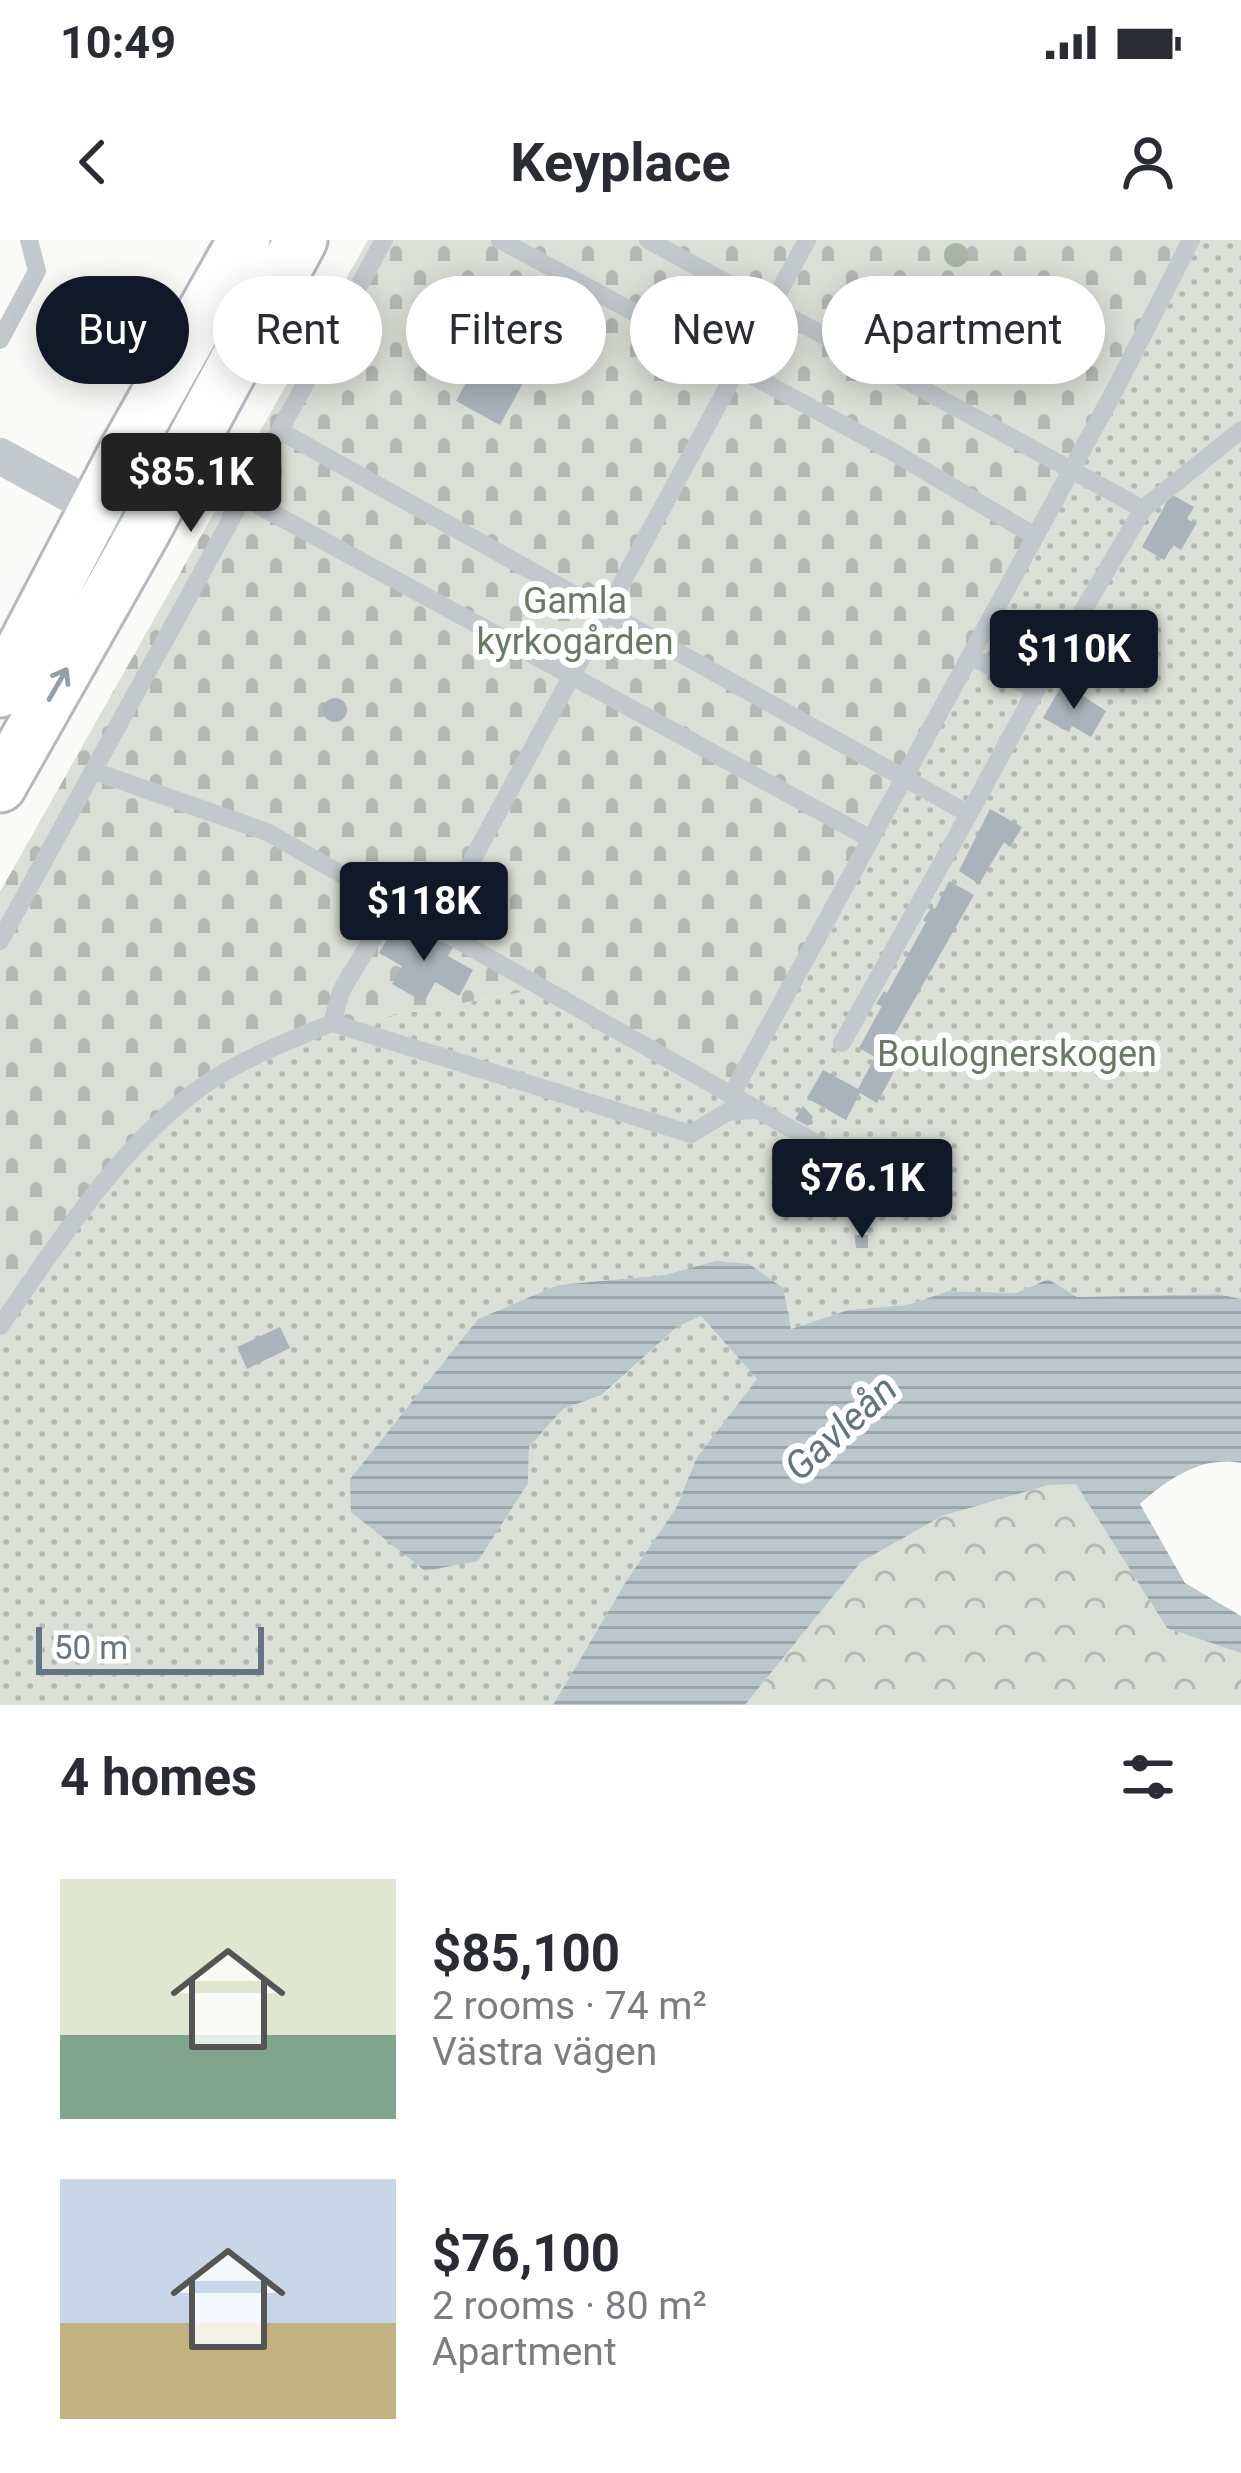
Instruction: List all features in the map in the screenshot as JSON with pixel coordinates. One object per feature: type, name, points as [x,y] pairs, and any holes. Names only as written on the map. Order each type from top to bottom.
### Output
[{"type":"main road","points":[[0,691],[244,240]]},
{"type":"main road","points":[[0,786],[301,240]]},
{"type":"street","points":[[0,456],[142,535]]},
{"type":"lane","points":[[0,340],[37,271],[29,240]]},
{"type":"lane","points":[[0,941],[384,240]]},
{"type":"lane","points":[[500,240],[630,311]]},
{"type":"lane","points":[[648,240],[714,276]]},
{"type":"lane","points":[[787,276],[807,240]]},
{"type":"lane","points":[[731,1096],[1191,240]]},
{"type":"lane","points":[[798,322],[1143,509]]},
{"type":"lane","points":[[436,927],[729,384]]},
{"type":"lane","points":[[765,384],[888,449],[1035,536]]},
{"type":"lane","points":[[842,1043],[1036,690],[1143,509],[1241,430]]},
{"type":"lane","points":[[280,431],[969,814]]},
{"type":"lane","points":[[245,498],[871,839]]},
{"type":"lane","points":[[970,656],[1036,690]]},
{"type":"lane","points":[[93,771],[267,832],[824,1148],[867,1154]]},
{"type":"lane","points":[[332,1023],[341,991],[393,904]]},
{"type":"lane","points":[[0,1326],[109,1173],[200,1088],[280,1044],[332,1023],[691,1134],[727,1112],[754,1110]]},
{"type":"green space","name":"Gamla kyrkogården","points":[[368,240],[1191,240],[731,1096],[529,991],[317,1029],[204,1092],[109,1173],[32,1282],[0,1343],[0,892],[287,384],[382,384],[382,276],[348,276]]},
{"type":"green space","name":"Boulognerskogen","points":[[1191,240],[1241,240],[1241,1299],[1217,1294],[1077,1297],[1047,1279],[1016,1293],[949,1291],[907,1305],[848,1310],[791,1329],[716,1261],[664,1275],[558,1285],[478,1319],[350,1479],[528,1483],[529,1447],[563,1409],[603,1395],[677,1327],[701,1316],[757,1379],[697,1457],[676,1508],[553,1705],[0,1705],[0,1343],[31,1282],[109,1173],[204,1092],[317,1029],[529,991],[732,1095]]},
{"type":"green space","points":[[1076,1483],[1167,1627],[1241,1653],[1241,1705],[745,1705],[861,1562],[942,1516],[1049,1485]]},
{"type":"water","name":"Gavleån","points":[[716,1261],[749,1264],[783,1288],[791,1329],[848,1310],[907,1305],[949,1291],[1016,1293],[1048,1279],[1077,1297],[1218,1294],[1241,1299],[1241,1463],[1213,1463],[1186,1471],[1140,1504],[1185,1583],[1241,1616],[1241,1653],[1167,1628],[1076,1484],[1049,1485],[942,1516],[861,1562],[745,1705],[553,1705],[676,1508],[697,1457],[757,1379],[701,1316],[677,1327],[602,1395],[563,1409],[529,1447],[528,1483],[478,1561],[425,1571],[351,1512],[350,1479],[478,1319],[558,1285],[664,1275]]},
{"type":"building","points":[[465,384],[522,384],[500,425],[456,401]]},
{"type":"building","points":[[1171,494],[1194,507],[1187,519],[1196,524],[1181,550],[1173,545],[1164,560],[1142,547]]},
{"type":"building","points":[[1063,683],[1106,711],[1091,737],[1043,718]]},
{"type":"building","points":[[335,698],[344,701],[344,719],[335,722],[326,719],[323,710],[326,701]]},
{"type":"building","points":[[990,809],[1022,827],[1010,847],[1004,842],[979,884],[959,871]]},
{"type":"building","points":[[949,881],[974,895],[880,1060],[896,1068],[877,1103],[860,1093],[846,1120],[807,1098],[823,1070],[858,1089],[875,1057],[859,1048],[882,1006],[876,1004],[887,993],[923,920],[935,909]]},
{"type":"building","points":[[394,927],[418,940],[423,930],[453,947],[448,956],[473,970],[459,996],[435,982],[424,1002],[392,984],[402,966],[379,953]]},
{"type":"building","points":[[803,1106],[813,1117],[808,1126],[795,1119]]},
{"type":"building","points":[[855,1235],[868,1235],[868,1248],[856,1248]]},
{"type":"building","points":[[280,1327],[290,1348],[247,1369],[237,1347]]}]
